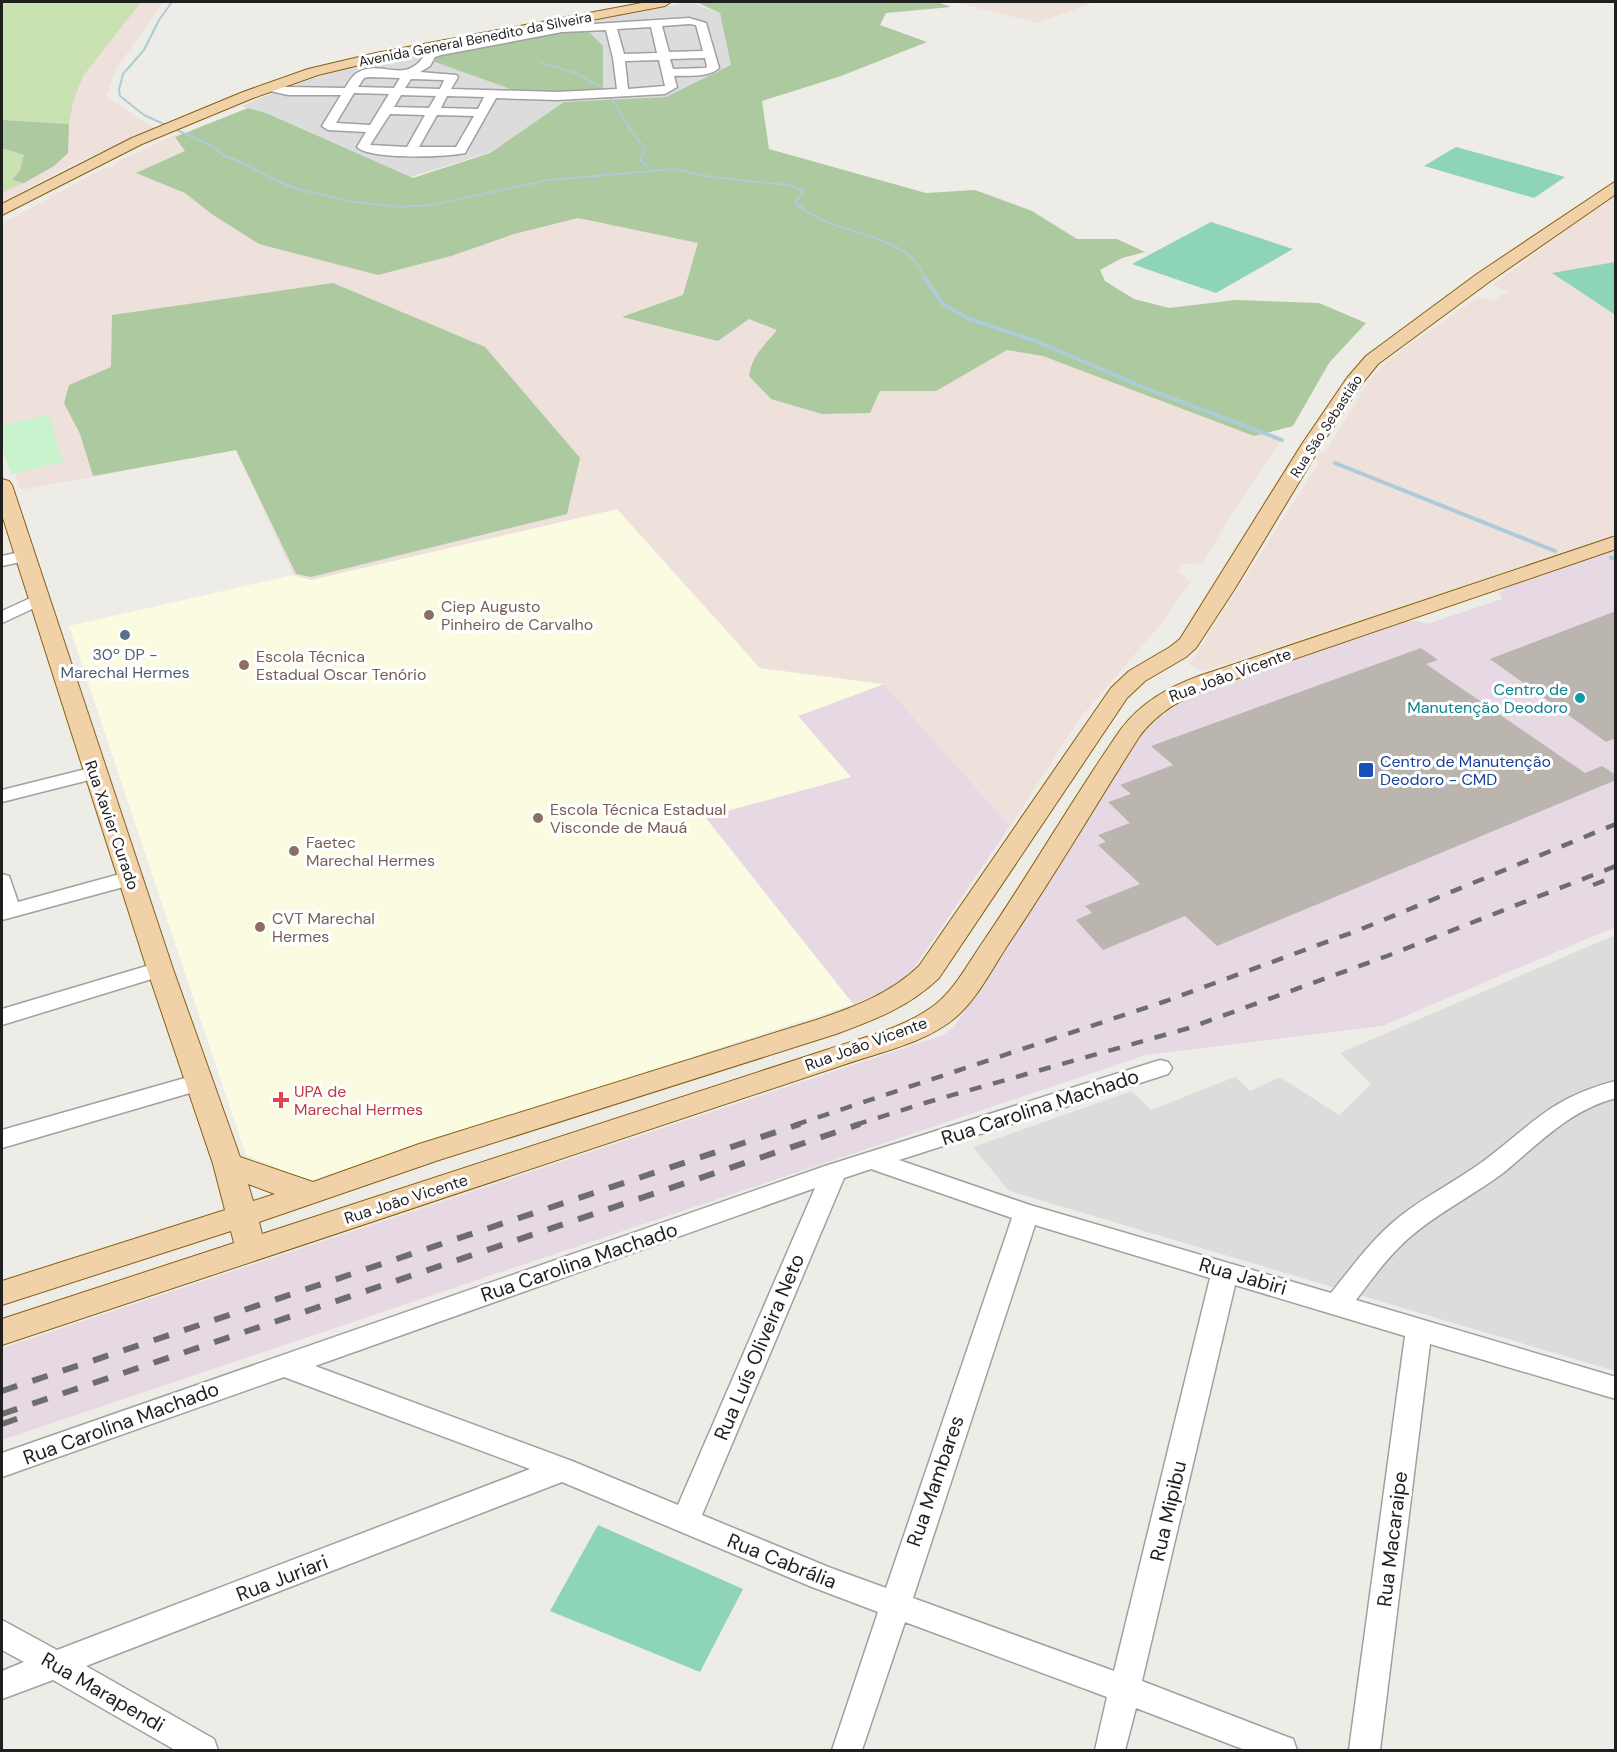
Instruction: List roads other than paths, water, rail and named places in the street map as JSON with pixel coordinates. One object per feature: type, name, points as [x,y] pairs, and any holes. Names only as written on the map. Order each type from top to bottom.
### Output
[{"type":"main road","name":"Avenida General Benedito da Silveira","points":[[2,210],[120,150],[282,84],[351,62],[665,2]]},
{"type":"main road","name":"Rua São Sebastião","points":[[1146,670],[1178,652],[1188,643],[1312,444],[1354,382],[1372,360],[1483,278],[1616,186]]},
{"type":"main road","name":"Rua Xavier Curado","points":[[2,487],[13,558],[37,600],[160,969],[228,1164],[251,1250]]},
{"type":"main road","name":"Rua João Vicente","points":[[2,1332],[833,1058],[903,1034],[927,1023],[947,1010],[963,991],[1012,919],[1129,734],[1143,715],[1160,702],[1207,681],[1616,542]]},
{"type":"main road","name":"Rua João Vicente","points":[[2,1293],[885,1006],[916,985],[974,907],[1119,693],[1146,670]]},
{"type":"main road","points":[[974,907],[1012,919]]},
{"type":"main road","points":[[826,1027],[833,1058]]},
{"type":"main road","points":[[537,1119],[553,1151]]},
{"type":"main road","points":[[228,1164],[286,1186],[310,1192]]},
{"type":"street","points":[[349,90],[285,91],[282,84],[349,90],[556,96],[668,89],[671,87],[656,23]]},
{"type":"street","points":[[492,94],[461,150],[411,151],[365,148],[363,145],[408,74],[427,63],[429,56],[438,52],[553,30],[610,25],[700,23],[712,69],[668,73]]},
{"type":"street","points":[[610,25],[619,57],[624,92]]},
{"type":"street","points":[[619,57],[709,54]]},
{"type":"street","points":[[373,129],[328,126],[360,76],[365,73],[453,77],[411,151]]},
{"type":"street","points":[[386,110],[481,113]]},
{"type":"street","points":[[2,618],[37,600]]},
{"type":"street","points":[[2,796],[94,773]]},
{"type":"street","points":[[2,881],[5,912],[131,878]]},
{"type":"street","points":[[2,1017],[160,969]]},
{"type":"street","name":"Rua Carolina Machado","points":[[2,1465],[834,1172],[1160,1068]]},
{"type":"street","points":[[2,1139],[199,1082]]},
{"type":"street","points":[[1338,1304],[1406,1226],[1495,1165],[1554,1114],[1579,1101],[1616,1089]]},
{"type":"street","name":"Rua Jabiri","points":[[871,1160],[1026,1213],[1616,1388]]},
{"type":"street","name":"Rua Luís Oliveira Neto","points":[[685,1521],[834,1172]]},
{"type":"street","name":"Rua Mambares","points":[[847,1750],[894,1603],[1026,1213]]},
{"type":"street","name":"Rua Mipibu","points":[[1110,1750],[1225,1271]]},
{"type":"street","name":"Rua Macaraipe","points":[[1365,1750],[1419,1328]]},
{"type":"street","name":"Rua Cabrália","points":[[283,1365],[562,1469],[822,1578],[1125,1689],[1282,1750]]},
{"type":"street","name":"Rua Juriari","points":[[2,1685],[562,1469]]},
{"type":"street","name":"Rua Marapendi","points":[[2,1634],[203,1750]]},
{"type":"waterway","points":[[172,2],[159,20],[144,50],[123,74],[119,90],[120,96],[144,115],[212,146],[223,155],[248,165],[270,178],[297,189],[349,201],[401,207],[431,205],[549,180],[674,169],[711,177],[788,185],[804,191],[795,202],[808,212],[823,220],[887,242],[901,250],[916,262],[926,280]]},
{"type":"waterway","points":[[542,63],[576,73],[602,88]]},
{"type":"waterway","points":[[610,97],[645,148],[640,160],[652,170]]},
{"type":"waterway","points":[[925,279],[944,305],[967,318],[1033,340],[1145,388],[1282,440]]},
{"type":"waterway","points":[[1335,463],[1555,551]]},
{"type":"waterway","points":[[1611,558],[1616,558]]},
{"type":"railway","points":[[795,1125],[1166,1001],[1359,930],[1616,824]]},
{"type":"railway","points":[[855,1125],[1189,1028],[1387,956],[1616,866]]},
{"type":"railway","points":[[1593,885],[1616,876]]},
{"type":"railway","points":[[2,1391],[800,1124]]},
{"type":"railway","points":[[2,1414],[860,1124]]},
{"type":"railway","points":[[2,1424],[22,1417]]},
{"type":"place","name":"Ciep Augusto Pinheiro de Carvalho","points":[[429,615]]},
{"type":"place","name":"30º DP - Marechal Hermes","points":[[125,635]]},
{"type":"place","name":"Escola Técnica Estadual Oscar Tenório","points":[[244,665]]},
{"type":"place","name":"Centro de Manutenção Deodoro","points":[[1580,698]]},
{"type":"place","name":"Centro de Manutenção Deodoro - CMD","points":[[1366,770]]},
{"type":"place","name":"Escola Técnica Estadual Visconde de Mauá","points":[[538,818]]},
{"type":"place","name":"Faetec Marechal Hermes","points":[[294,851]]},
{"type":"place","name":"CVT Marechal Hermes","points":[[260,927]]},
{"type":"place","name":"UPA de Marechal Hermes","points":[[281,1100]]}]
